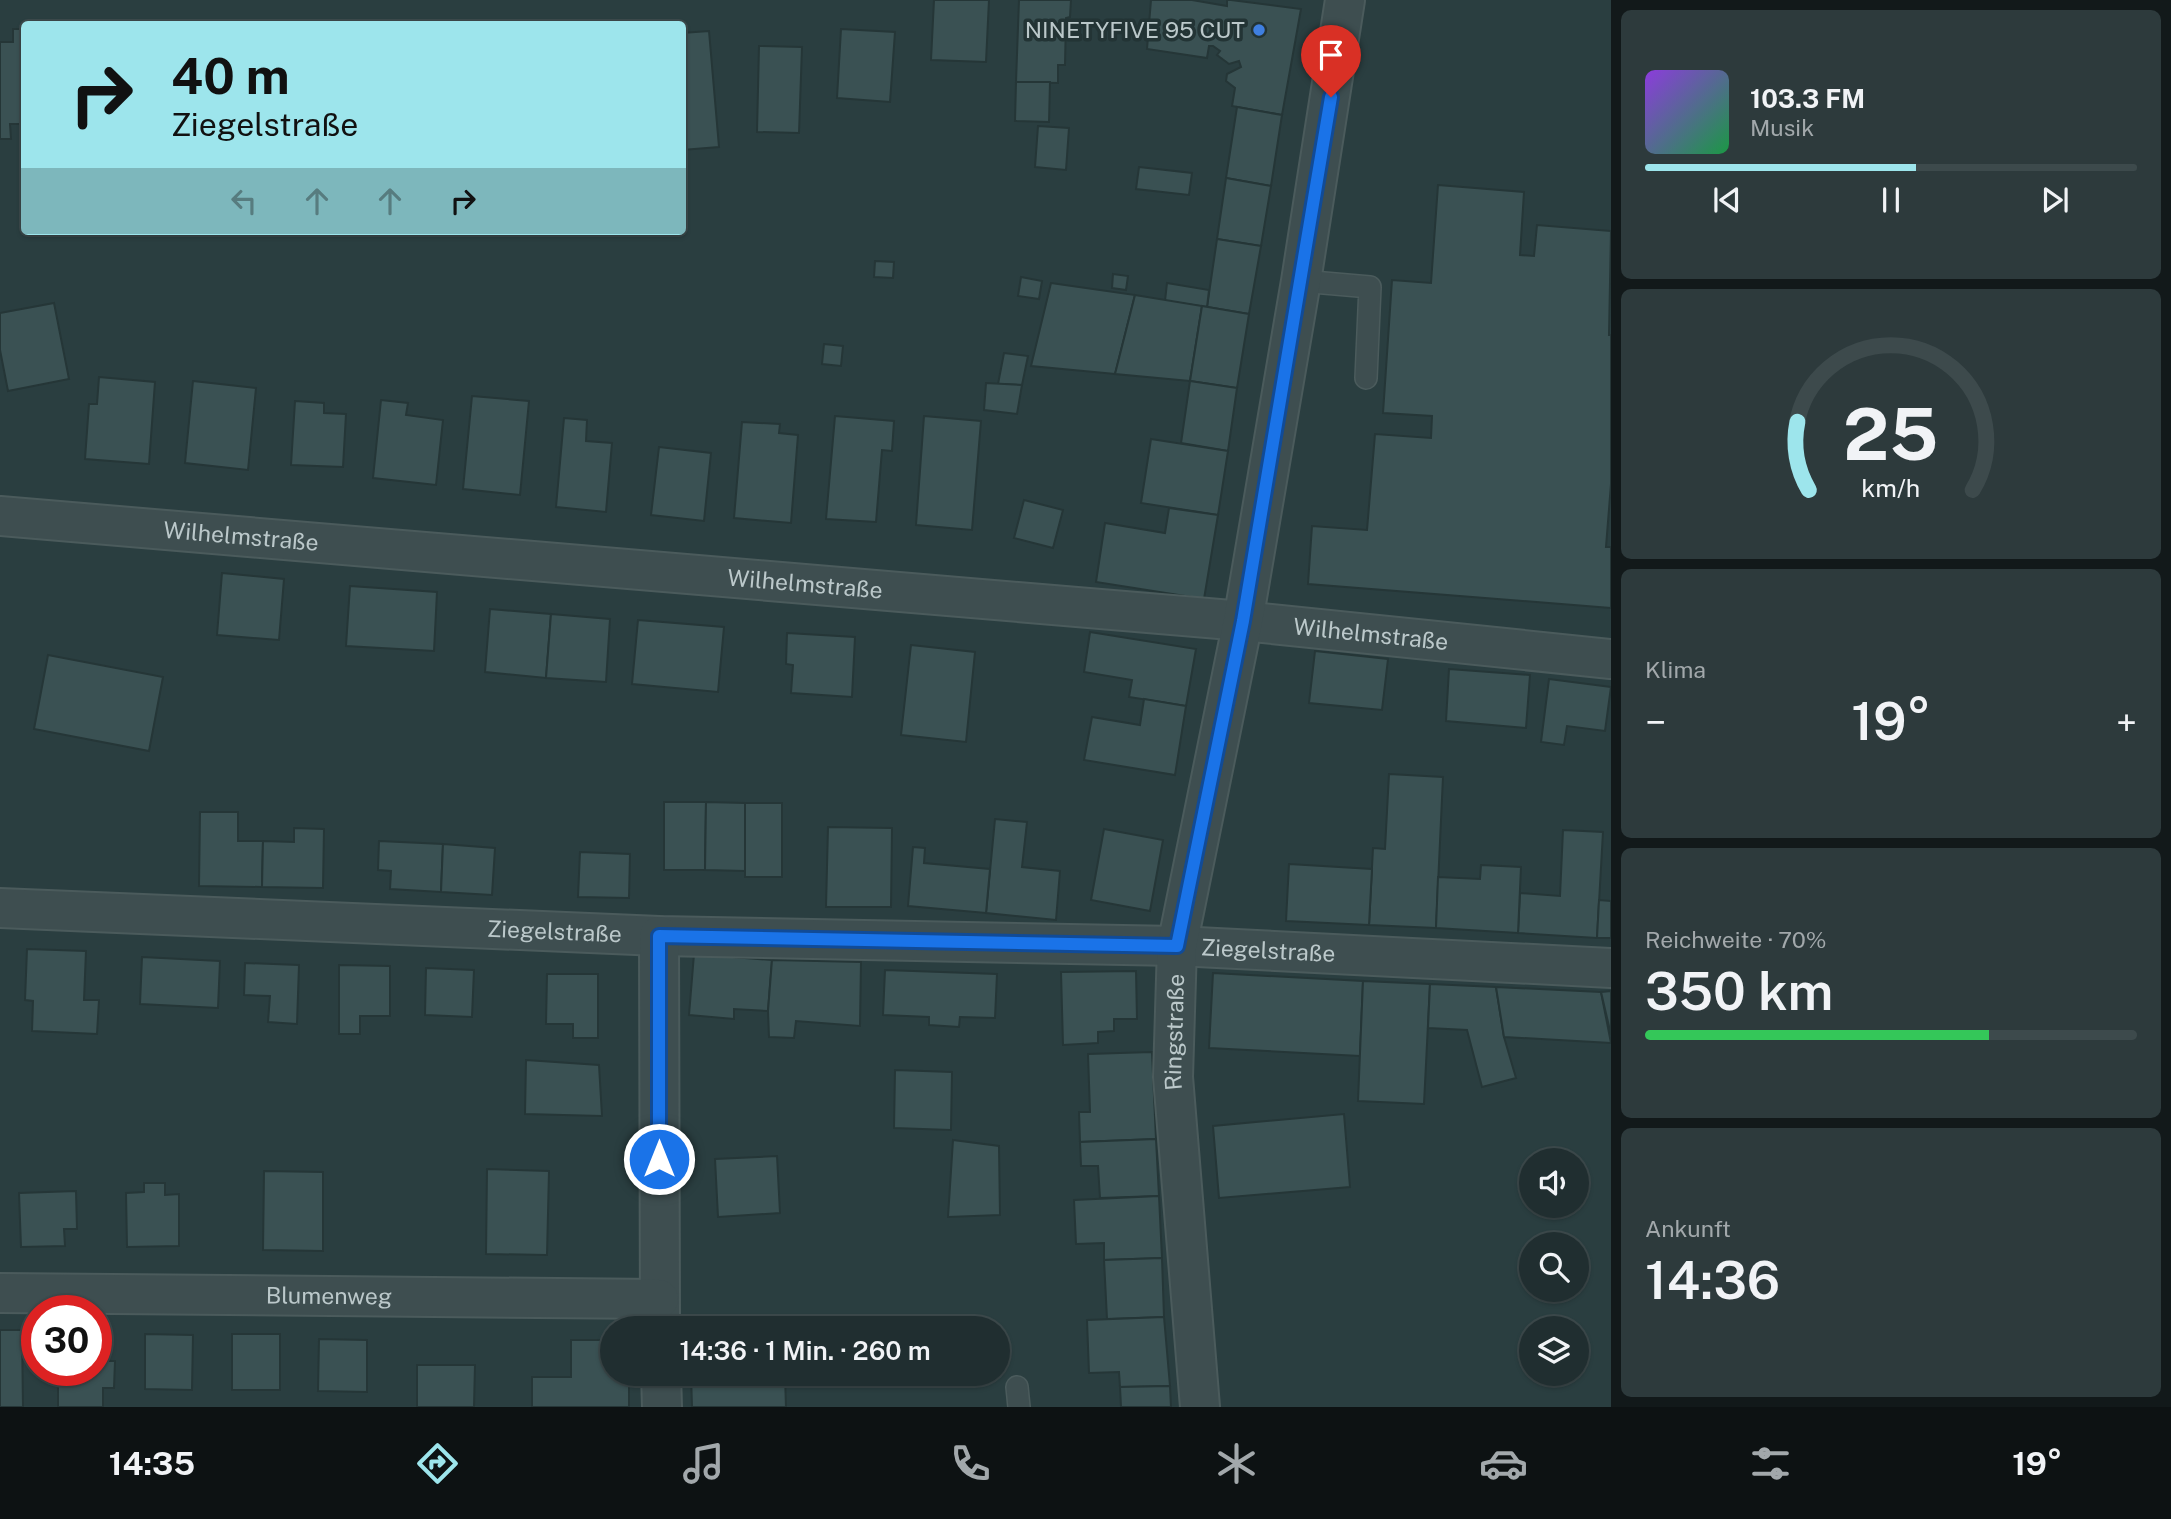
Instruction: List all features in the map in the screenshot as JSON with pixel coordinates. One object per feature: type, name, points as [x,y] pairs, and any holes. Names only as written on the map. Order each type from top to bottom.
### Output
[{"type":"street","name":"Ringstraße","points":[[1200,1407],[1173,1077],[1177,946],[1243,621],[1301,281],[1345,0]]},
{"type":"street","name":"Wilhelmstraße","points":[[0,516],[1243,621],[1611,659]]},
{"type":"street","name":"Ziegelstraße","points":[[0,908],[659,936],[1177,946],[1611,968]]},
{"type":"street","points":[[659,936],[659,1313]]},
{"type":"street","name":"Blumenweg","points":[[0,1293],[659,1313]]},
{"type":"street","points":[[661,1386],[662,1407]]},
{"type":"lane","points":[[1301,281],[1370,287],[1366,378]]},
{"type":"building","points":[[934,0],[989,0],[986,62],[931,60]]},
{"type":"building","points":[[1019,0],[1071,0],[1070,17],[1066,18],[1065,65],[1058,65],[1058,83],[1016,82]]},
{"type":"building","points":[[1151,0],[1192,0],[1227,6],[1227,0],[1231,0],[1301,9],[1282,115],[1232,106],[1235,88],[1226,81],[1227,74],[1241,67],[1239,61],[1229,64],[1217,55],[1220,51],[1213,46],[1209,46],[1207,58],[1147,49]]},
{"type":"building","points":[[13,29],[21,29],[21,124],[10,124],[11,139],[0,139],[0,42],[13,42]]},
{"type":"building","points":[[841,29],[895,32],[890,102],[837,98]]},
{"type":"building","points":[[709,31],[719,147],[686,150],[686,33]]},
{"type":"building","points":[[759,46],[802,47],[799,133],[757,132]]},
{"type":"building","points":[[1016,82],[1050,82],[1049,122],[1015,121]]},
{"type":"building","points":[[1237,107],[1282,115],[1271,186],[1226,178]]},
{"type":"building","points":[[1038,126],[1069,128],[1066,170],[1035,167]]},
{"type":"building","points":[[1139,167],[1192,173],[1189,195],[1136,189]]},
{"type":"building","points":[[1226,178],[1271,186],[1261,246],[1217,239]]},
{"type":"building","points":[[1438,185],[1524,192],[1520,255],[1534,256],[1537,225],[1611,231],[1611,484],[1606,547],[1611,547],[1611,608],[1308,584],[1312,526],[1367,530],[1375,434],[1431,438],[1432,416],[1383,413],[1392,280],[1431,283]]},
{"type":"building","points":[[1217,239],[1261,246],[1249,314],[1207,307]]},
{"type":"building","points":[[875,261],[894,262],[893,278],[874,277]]},
{"type":"building","points":[[1113,274],[1128,276],[1126,290],[1112,288]]},
{"type":"building","points":[[1021,277],[1042,281],[1039,299],[1018,296]]},
{"type":"building","points":[[1051,283],[1135,295],[1115,374],[1031,366]]},
{"type":"building","points":[[1167,283],[1209,290],[1207,307],[1165,301]]},
{"type":"building","points":[[1135,295],[1202,306],[1190,381],[1115,374]]},
{"type":"building","points":[[54,303],[69,379],[8,391],[0,350],[0,313]]},
{"type":"building","points":[[1202,306],[1249,314],[1237,388],[1190,381]]},
{"type":"building","points":[[824,344],[843,346],[841,366],[822,364]]},
{"type":"building","points":[[1004,353],[1028,356],[1022,385],[998,384]]},
{"type":"building","points":[[99,377],[155,382],[149,464],[85,459],[89,404],[97,404]]},
{"type":"building","points":[[193,381],[256,388],[248,470],[185,463]]},
{"type":"building","points":[[1190,381],[1237,388],[1228,451],[1181,443]]},
{"type":"building","points":[[986,383],[1022,385],[1017,414],[984,410]]},
{"type":"building","points":[[472,396],[529,401],[520,495],[463,489]]},
{"type":"building","points":[[381,400],[408,403],[406,415],[443,420],[436,485],[373,478]]},
{"type":"building","points":[[295,401],[324,403],[324,413],[346,414],[343,467],[291,465]]},
{"type":"building","points":[[835,416],[894,421],[892,451],[882,450],[876,522],[826,519]]},
{"type":"building","points":[[924,416],[981,421],[972,530],[916,525]]},
{"type":"building","points":[[564,418],[587,420],[586,441],[612,443],[606,512],[556,507]]},
{"type":"building","points":[[742,422],[780,424],[779,433],[798,435],[791,523],[734,518]]},
{"type":"building","points":[[1151,439],[1228,451],[1218,515],[1141,503]]},
{"type":"building","points":[[659,447],[711,453],[704,521],[651,515]]},
{"type":"building","points":[[1024,500],[1063,510],[1053,548],[1014,538]]},
{"type":"building","points":[[1169,508],[1218,515],[1204,599],[1096,582],[1105,523],[1165,533]]},
{"type":"building","points":[[222,573],[284,579],[279,640],[217,635]]},
{"type":"building","points":[[350,586],[437,592],[434,651],[346,646]]},
{"type":"building","points":[[490,609],[551,614],[546,678],[485,672]]},
{"type":"building","points":[[551,614],[610,619],[606,682],[546,678]]},
{"type":"building","points":[[638,620],[724,627],[718,692],[632,684]]},
{"type":"building","points":[[1090,632],[1196,649],[1186,706],[1129,697],[1132,680],[1084,672]]},
{"type":"building","points":[[787,633],[855,637],[852,697],[791,693],[793,665],[786,664]]},
{"type":"building","points":[[911,645],[975,652],[966,742],[901,735]]},
{"type":"building","points":[[1315,651],[1388,659],[1382,710],[1309,703]]},
{"type":"building","points":[[48,655],[163,677],[149,751],[34,729]]},
{"type":"building","points":[[1449,669],[1530,675],[1526,728],[1446,721]]},
{"type":"building","points":[[1549,679],[1611,687],[1605,731],[1567,726],[1564,745],[1541,742]]},
{"type":"building","points":[[1144,699],[1186,706],[1175,775],[1084,760],[1092,717],[1140,725]]},
{"type":"building","points":[[1389,774],[1443,777],[1436,928],[1369,925],[1373,848],[1385,849]]},
{"type":"building","points":[[664,802],[706,802],[705,870],[664,870]]},
{"type":"building","points":[[706,802],[745,803],[745,871],[705,870]]},
{"type":"building","points":[[745,803],[782,803],[782,877],[745,877]]},
{"type":"building","points":[[200,812],[238,812],[238,841],[263,841],[262,887],[199,886]]},
{"type":"building","points":[[995,819],[1027,822],[1022,867],[1060,871],[1056,920],[986,913]]},
{"type":"building","points":[[828,827],[892,828],[891,907],[826,907]]},
{"type":"building","points":[[294,828],[324,829],[323,888],[262,887],[263,841],[294,842]]},
{"type":"building","points":[[1104,829],[1163,840],[1150,911],[1091,900]]},
{"type":"building","points":[[1563,830],[1603,832],[1597,938],[1518,933],[1520,893],[1560,896]]},
{"type":"building","points":[[379,841],[443,844],[441,892],[390,889],[391,871],[378,870]]},
{"type":"building","points":[[443,844],[495,848],[492,895],[441,892]]},
{"type":"building","points":[[913,847],[925,848],[924,863],[990,869],[986,913],[908,906]]},
{"type":"building","points":[[580,852],[630,854],[629,898],[578,897]]},
{"type":"building","points":[[1289,864],[1372,869],[1369,925],[1286,921]]},
{"type":"building","points":[[1481,865],[1521,867],[1518,933],[1436,928],[1438,877],[1480,879]]},
{"type":"building","points":[[1599,900],[1611,901],[1611,938],[1597,938]]},
{"type":"building","points":[[27,949],[86,951],[84,1000],[99,1000],[97,1034],[32,1031],[33,1001],[25,1000]]},
{"type":"building","points":[[694,954],[772,960],[768,1011],[734,1009],[734,1019],[689,1015]]},
{"type":"building","points":[[142,957],[220,961],[218,1008],[140,1004]]},
{"type":"building","points":[[772,960],[861,962],[860,1026],[796,1021],[794,1038],[769,1037]]},
{"type":"building","points":[[245,963],[299,965],[297,1024],[268,1022],[270,996],[244,995]]},
{"type":"building","points":[[339,965],[390,966],[390,1016],[360,1016],[360,1034],[339,1034]]},
{"type":"building","points":[[426,968],[474,970],[472,1017],[425,1015]]},
{"type":"building","points":[[885,970],[997,974],[995,1018],[960,1017],[959,1027],[929,1025],[929,1017],[883,1015]]},
{"type":"building","points":[[1136,971],[1137,1019],[1114,1019],[1114,1031],[1098,1032],[1098,1043],[1063,1045],[1061,972]]},
{"type":"building","points":[[1213,973],[1363,981],[1360,1056],[1209,1048]]},
{"type":"building","points":[[547,974],[598,974],[598,1038],[573,1038],[573,1024],[546,1024]]},
{"type":"building","points":[[1363,981],[1430,984],[1424,1104],[1358,1101]]},
{"type":"building","points":[[1430,984],[1496,987],[1504,1037],[1516,1078],[1482,1087],[1467,1030],[1428,1028]]},
{"type":"building","points":[[1496,987],[1601,992],[1611,1043],[1504,1037]]},
{"type":"building","points":[[1611,991],[1611,1035],[1601,992]]},
{"type":"building","points":[[1152,1052],[1156,1139],[1080,1142],[1079,1112],[1090,1112],[1088,1054]]},
{"type":"building","points":[[526,1060],[599,1065],[602,1116],[525,1114]]},
{"type":"building","points":[[895,1070],[952,1072],[951,1130],[894,1128]]},
{"type":"building","points":[[1344,1114],[1350,1187],[1219,1198],[1213,1126]]},
{"type":"building","points":[[1156,1139],[1159,1196],[1100,1198],[1098,1166],[1081,1166],[1080,1142]]},
{"type":"building","points":[[953,1140],[999,1146],[1000,1215],[948,1217]]},
{"type":"building","points":[[777,1156],[780,1213],[718,1217],[715,1159]]},
{"type":"building","points":[[487,1169],[549,1171],[547,1255],[486,1254]]},
{"type":"building","points":[[264,1171],[323,1172],[323,1251],[263,1250]]},
{"type":"building","points":[[144,1183],[165,1183],[165,1195],[179,1194],[179,1246],[127,1247],[126,1193],[144,1192]]},
{"type":"building","points":[[76,1191],[77,1229],[64,1229],[65,1246],[21,1247],[19,1193]]},
{"type":"building","points":[[1159,1196],[1162,1258],[1104,1260],[1104,1243],[1076,1244],[1074,1200]]},
{"type":"building","points":[[1162,1258],[1164,1317],[1107,1319],[1104,1260]]},
{"type":"building","points":[[1164,1317],[1170,1386],[1120,1387],[1119,1372],[1089,1373],[1087,1320]]},
{"type":"building","points":[[0,1330],[21,1330],[23,1407],[0,1407]]},
{"type":"building","points":[[145,1334],[193,1335],[192,1390],[145,1389]]},
{"type":"building","points":[[232,1334],[280,1334],[280,1390],[232,1390]]},
{"type":"building","points":[[319,1339],[367,1340],[367,1392],[318,1391]]},
{"type":"building","points":[[571,1340],[600,1340],[600,1386],[629,1386],[629,1407],[532,1407],[532,1377],[571,1377]]},
{"type":"building","points":[[112,1361],[115,1361],[114,1388],[103,1388],[103,1407],[58,1407],[58,1386],[112,1386]]},
{"type":"building","points":[[417,1365],[475,1365],[474,1407],[417,1407]]},
{"type":"building","points":[[691,1386],[785,1386],[786,1407],[692,1407]]},
{"type":"building","points":[[1170,1386],[1171,1407],[1121,1407],[1120,1387]]},
{"type":"place","name":"NINETYFIVE 95 CUT","points":[[1259,30]]},
{"type":"route","points":[[659,1159],[659,936],[1177,946],[1243,621],[1331,97]]}]
